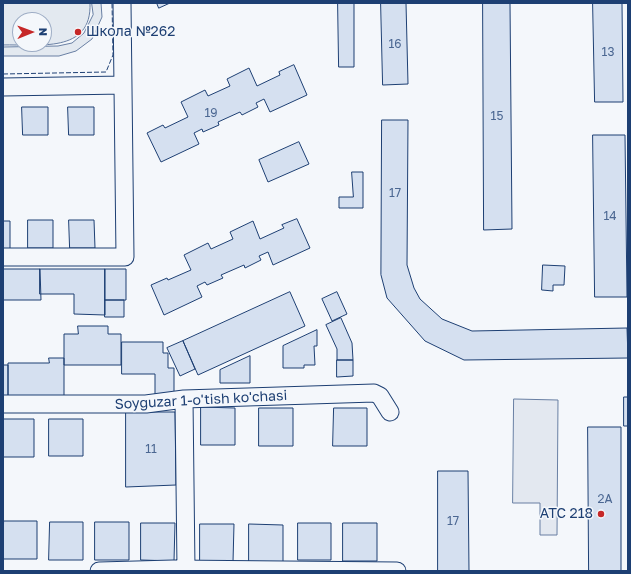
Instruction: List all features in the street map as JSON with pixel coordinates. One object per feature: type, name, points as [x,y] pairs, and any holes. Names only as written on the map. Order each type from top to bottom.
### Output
[{"type":"street","points":[[3,257],[125,257],[122,3]]},
{"type":"street","points":[[3,87],[123,85]]},
{"type":"street","name":"Soyguzar 1-o'tish ko'chasi","points":[[3,404],[146,404],[184,399],[374,393],[380,396],[390,412]]},
{"type":"street","points":[[177,570],[184,399]]},
{"type":"street","points":[[99,571],[397,571]]},
{"type":"shaded area","points":[[3,3],[90,3],[88,19],[82,31],[73,38],[52,44],[52,12],[12,12],[12,45],[3,45]]},
{"type":"shaded area","points":[[92,3],[101,3],[102,17],[92,39],[76,51],[59,56],[3,56],[3,47],[12,47],[12,52],[52,52],[52,46],[72,43],[84,33],[93,15]]},
{"type":"shaded area","points":[[514,399],[558,400],[557,535],[540,535],[540,503],[513,503]]},
{"type":"building","points":[[157,3],[170,3],[159,8]]},
{"type":"building","points":[[338,3],[354,3],[354,67],[339,67]]},
{"type":"building","points":[[381,3],[406,3],[408,84],[383,85]]},
{"type":"building","points":[[483,3],[510,3],[512,229],[484,230]]},
{"type":"building","points":[[593,3],[622,3],[623,102],[595,102]]},
{"type":"building","points":[[294,65],[307,95],[270,112],[264,99],[256,103],[258,107],[242,115],[240,112],[218,122],[219,125],[203,132],[202,129],[194,133],[199,144],[161,162],[147,133],[163,125],[165,128],[188,117],[181,102],[205,90],[208,96],[230,86],[227,79],[249,68],[257,86],[280,75],[279,72]]},
{"type":"building","points":[[22,107],[48,107],[48,135],[23,135]]},
{"type":"building","points":[[68,107],[94,107],[94,135],[69,135]]},
{"type":"building","points":[[382,120],[408,120],[407,265],[414,288],[420,299],[442,319],[472,331],[627,328],[628,358],[464,360],[425,341],[387,298],[381,275]]},
{"type":"building","points":[[593,135],[625,135],[627,297],[595,297]]},
{"type":"building","points":[[299,142],[309,164],[268,182],[259,160]]},
{"type":"building","points":[[352,172],[363,172],[363,208],[339,208],[339,197],[353,197]]},
{"type":"building","points":[[297,219],[310,248],[273,265],[268,252],[259,256],[261,260],[245,268],[244,265],[221,275],[223,278],[207,285],[205,282],[197,286],[202,297],[164,315],[151,285],[167,278],[168,280],[191,270],[184,255],[208,243],[211,249],[233,239],[230,232],[253,221],[260,239],[284,228],[282,225]]},
{"type":"building","points":[[28,220],[53,220],[53,248],[28,248]]},
{"type":"building","points":[[69,220],[94,220],[95,248],[70,248]]},
{"type":"building","points":[[3,221],[10,221],[10,249],[3,249]]},
{"type":"building","points":[[543,265],[565,266],[564,285],[553,285],[553,291],[542,290]]},
{"type":"building","points":[[3,269],[40,269],[41,300],[3,300]]},
{"type":"building","points":[[40,269],[105,269],[105,315],[74,314],[74,294],[40,294]]},
{"type":"building","points":[[105,269],[126,269],[126,300],[105,300]]},
{"type":"building","points":[[290,292],[305,326],[198,375],[183,341]]},
{"type":"building","points":[[337,292],[347,314],[332,321],[322,299]]},
{"type":"building","points":[[105,300],[124,300],[124,317],[105,317]]},
{"type":"building","points":[[341,318],[352,343],[353,360],[337,360],[337,349],[326,325]]},
{"type":"building","points":[[78,326],[108,326],[108,334],[121,334],[121,365],[64,365],[64,334],[78,334]]},
{"type":"building","points":[[317,330],[317,346],[314,346],[315,365],[304,365],[304,368],[283,368],[283,346]]},
{"type":"building","points":[[183,341],[195,369],[180,376],[167,348]]},
{"type":"building","points":[[122,342],[163,342],[163,353],[168,353],[168,368],[174,368],[174,397],[155,397],[155,374],[122,374]]},
{"type":"building","points":[[250,356],[250,383],[220,383],[220,370]]},
{"type":"building","points":[[49,358],[64,358],[64,398],[8,398],[8,363],[49,363]]},
{"type":"building","points":[[337,360],[353,360],[353,376],[337,377]]},
{"type":"building","points":[[3,365],[8,365],[8,398],[3,398]]},
{"type":"building","points":[[624,397],[628,397],[628,426],[624,426]]},
{"type":"building","points":[[201,407],[235,408],[235,445],[201,445]]},
{"type":"building","points":[[259,408],[293,408],[293,446],[259,446]]},
{"type":"building","points":[[334,408],[367,408],[367,446],[333,446]]},
{"type":"building","points":[[126,412],[175,412],[176,485],[126,487]]},
{"type":"building","points":[[3,419],[34,419],[34,457],[3,457]]},
{"type":"building","points":[[49,419],[83,419],[83,456],[49,456]]},
{"type":"building","points":[[588,427],[621,427],[621,571],[589,571]]},
{"type":"building","points":[[438,471],[468,471],[469,571],[438,571]]},
{"type":"building","points":[[4,521],[37,521],[37,559],[3,559]]},
{"type":"building","points":[[50,522],[83,522],[83,560],[49,560]]},
{"type":"building","points":[[95,522],[129,522],[129,560],[95,560]]},
{"type":"building","points":[[141,523],[175,523],[174,561],[141,560]]},
{"type":"building","points":[[298,523],[331,523],[331,560],[298,560]]},
{"type":"building","points":[[343,523],[377,523],[377,561],[343,561]]},
{"type":"building","points":[[200,524],[234,524],[233,562],[200,562]]},
{"type":"building","points":[[249,524],[283,525],[283,562],[249,562]]},
{"type":"fence","points":[[3,74],[106,72],[113,55],[112,3]]},
{"type":"place","name":"Школа №262","points":[[78,32]]},
{"type":"place","name":"АТС 218","points":[[601,514]]}]
